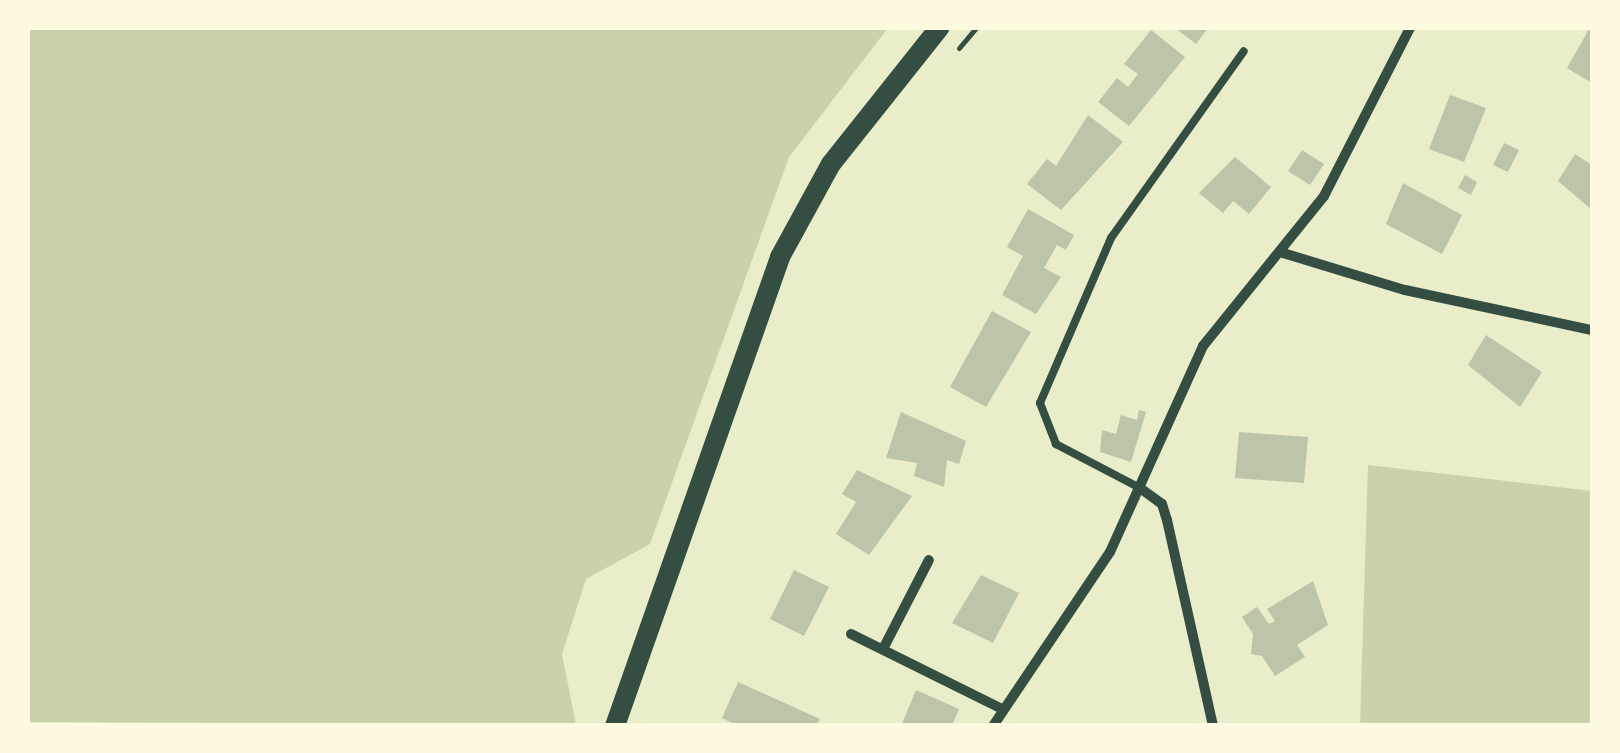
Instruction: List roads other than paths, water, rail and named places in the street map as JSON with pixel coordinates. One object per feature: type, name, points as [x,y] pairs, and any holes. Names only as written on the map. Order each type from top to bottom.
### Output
[{"type":"main road","points":[[615,726],[780,257],[831,164],[939,28]]},
{"type":"street","points":[[992,726],[1074,610],[1140,488],[1203,346],[1282,253],[1368,121],[1410,28]]},
{"type":"street","points":[[1282,253],[1405,290],[1592,330]]},
{"type":"street","points":[[1140,488],[1162,504],[1167,520],[1213,726]]},
{"type":"street","points":[[883,649],[929,560]]},
{"type":"street","points":[[851,634],[1002,709]]},
{"type":"lane","points":[[1140,488],[1056,444],[1040,403],[1111,238],[1244,51]]}]
